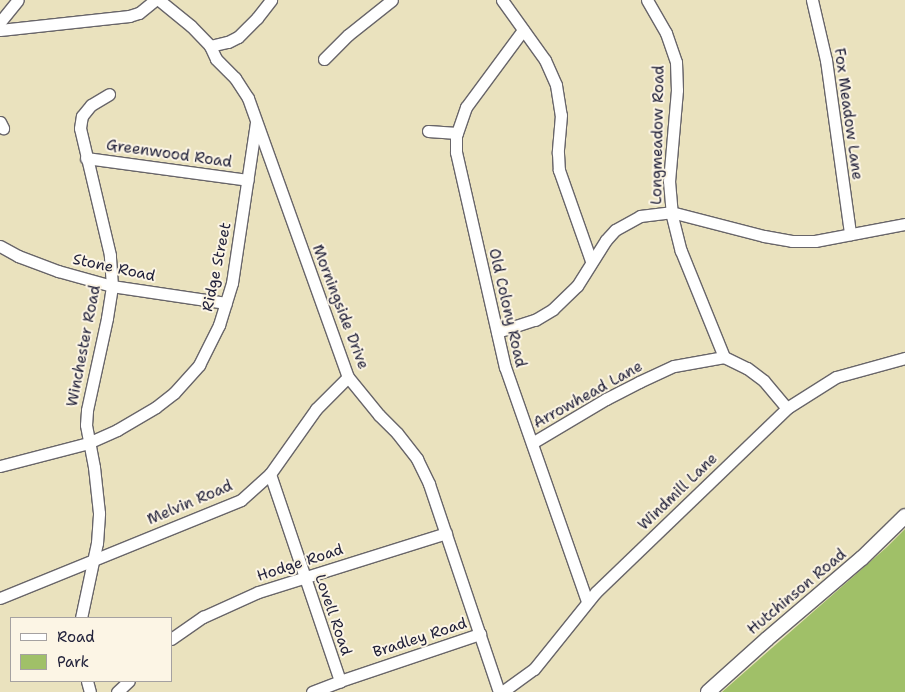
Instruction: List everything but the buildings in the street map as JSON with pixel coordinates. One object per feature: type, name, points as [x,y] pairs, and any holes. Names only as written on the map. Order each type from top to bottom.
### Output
[{"type":"street","points":[[0,22],[18,0]]},
{"type":"street","points":[[0,30],[128,16],[139,13],[157,0]]},
{"type":"street","name":"Morningside Drive","points":[[157,0],[192,26],[210,46],[216,59],[242,88],[348,376],[417,459],[429,484],[500,692]]},
{"type":"street","points":[[210,46],[220,45],[238,37],[258,18],[271,0]]},
{"type":"street","points":[[324,59],[348,35],[392,0]]},
{"type":"street","points":[[502,0],[545,60],[556,85],[561,115],[558,153],[559,170],[591,261]]},
{"type":"street","name":"Longmeadow Road","points":[[647,0],[666,33],[676,62],[677,90],[669,181],[671,212],[681,250],[724,357]]},
{"type":"street","name":"Fox Meadow Lane","points":[[812,0],[826,60],[850,234]]},
{"type":"street","name":"Old Colony Road","points":[[523,30],[470,100],[460,120],[456,152],[497,332],[518,408],[587,601]]},
{"type":"street","name":"Winchester Road","points":[[81,617],[97,543],[99,513],[94,467],[88,443],[87,410],[112,286],[110,255],[80,128],[82,116],[91,105],[109,94]]},
{"type":"street","name":"Ridge Street","points":[[0,466],[88,443],[156,407],[186,380],[210,346],[226,303],[248,180],[256,122]]},
{"type":"street","points":[[428,131],[457,133]]},
{"type":"street","name":"Greenwood Road","points":[[86,158],[248,180]]},
{"type":"street","points":[[497,332],[535,320],[552,309],[576,286],[606,240],[627,222],[648,214],[671,212],[764,236],[792,241],[815,241],[905,224]]},
{"type":"street","name":"Stone Road","points":[[0,246],[18,256],[58,271],[112,286],[226,303]]},
{"type":"street","points":[[724,357],[753,372],[787,408]]},
{"type":"street","name":"Arrowhead Lane","points":[[532,443],[606,398],[674,366],[724,357]]},
{"type":"street","name":"Windmill Lane","points":[[500,692],[534,669],[587,601],[787,408],[836,377],[905,358]]},
{"type":"street","name":"Melvin Road","points":[[0,598],[233,503],[255,488],[270,474],[316,409],[348,376]]},
{"type":"street","name":"Lovell Road","points":[[270,474],[340,681]]},
{"type":"street","name":"Hutchinson Road","points":[[708,692],[789,619],[862,558],[905,516]]},
{"type":"street","name":"Hodge Road","points":[[172,638],[219,608],[304,577],[446,533]]},
{"type":"street","name":"Bradley Road","points":[[312,692],[480,634]]},
{"type":"street","points":[[117,692],[127,682]]},
{"type":"green space","points":[[905,529],[905,692],[722,692],[887,547]]}]
